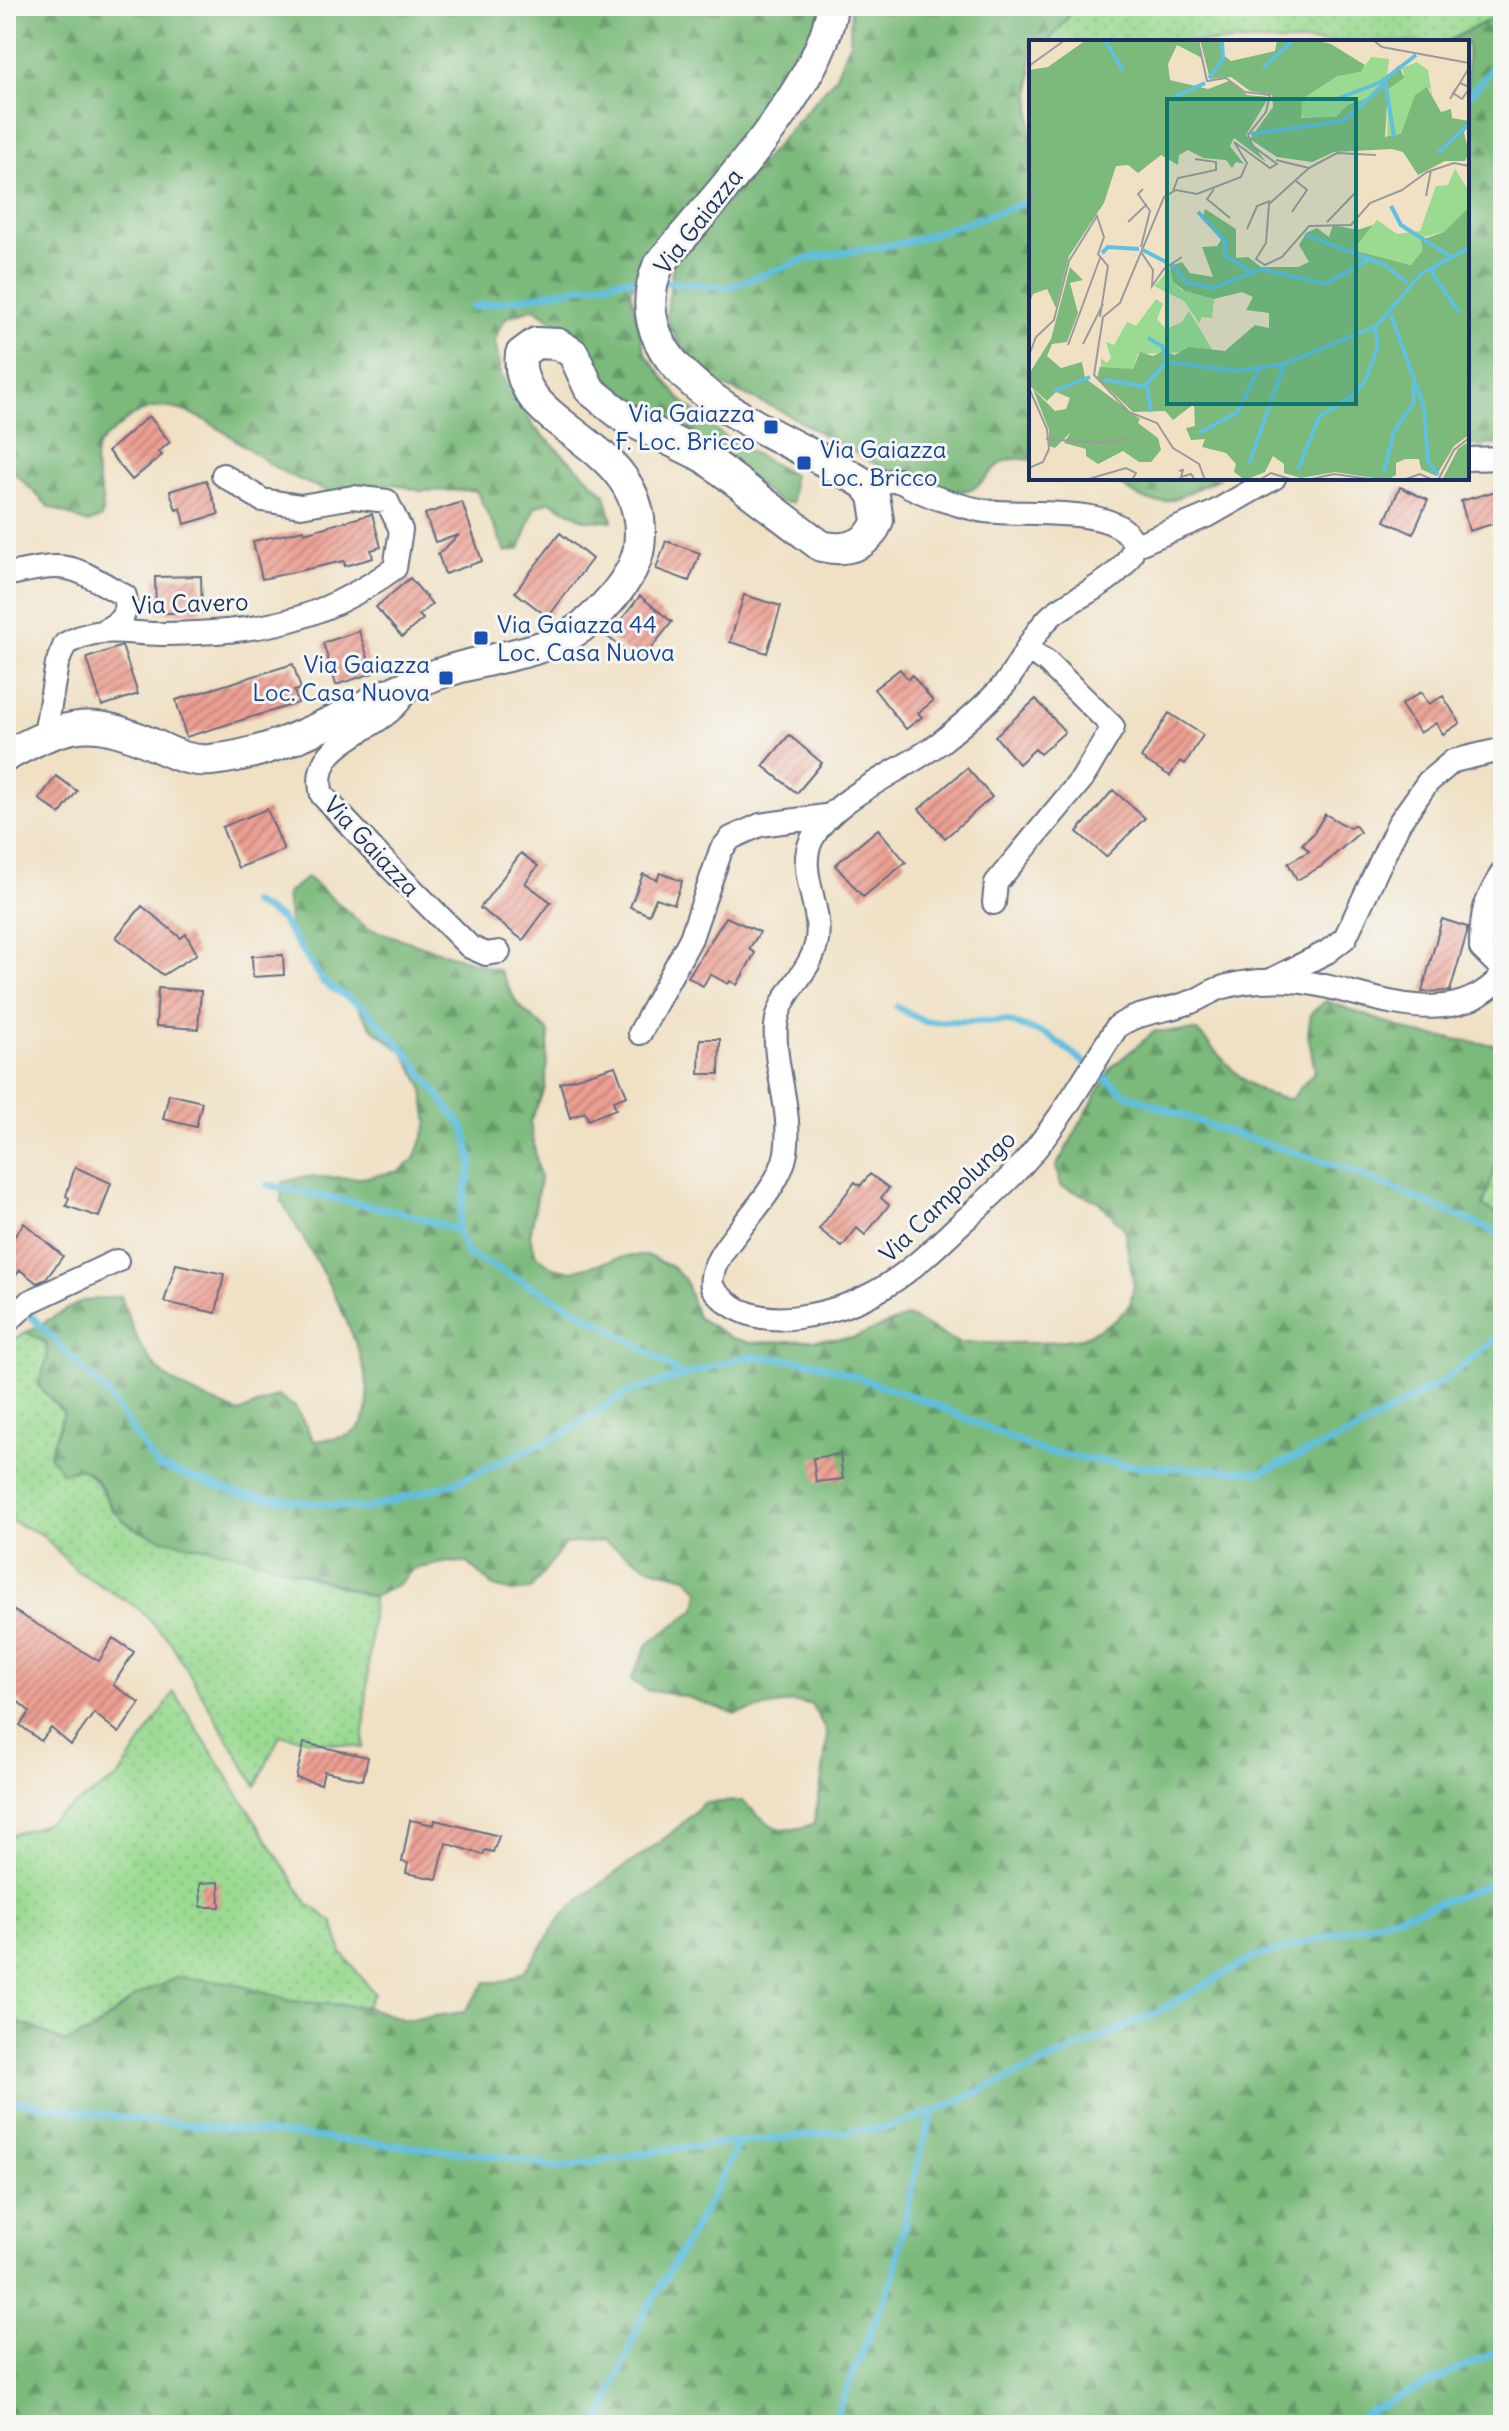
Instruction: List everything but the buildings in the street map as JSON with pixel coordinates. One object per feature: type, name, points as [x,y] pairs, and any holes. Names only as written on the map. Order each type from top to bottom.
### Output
[{"type":"main road","name":"Via Gaiazza","points":[[6,756],[45,735],[72,727],[112,727],[187,759],[206,761],[244,756],[303,738],[446,671],[553,643],[588,622],[624,580],[639,552],[639,511],[635,495],[625,478],[552,416],[519,372],[521,354],[536,343],[558,344],[573,353],[590,390],[625,418],[704,457],[821,546],[843,550],[852,547],[875,529],[878,510],[866,485],[714,401],[683,376],[662,348],[654,322],[649,287],[658,266],[791,104],[827,30],[832,6]]},
{"type":"street","points":[[1469,459],[1503,458]]},
{"type":"street","name":"Via Cavero","points":[[45,735],[57,664],[65,644],[86,632],[226,633],[289,622],[355,597],[395,568],[401,530],[387,501],[353,497],[301,506],[262,500],[223,475]]},
{"type":"street","points":[[866,485],[898,480],[981,511],[1097,518],[1122,528],[1134,546]]},
{"type":"street","name":"Via Campolungo","points":[[1270,480],[1211,514],[1134,546],[1120,567],[1049,618],[1003,685],[941,742],[825,816],[806,850],[816,912],[817,941],[798,979],[782,1000],[776,1024],[787,1124],[786,1150],[780,1176],[755,1214],[724,1248],[710,1276],[712,1287],[731,1307],[781,1320],[854,1304],[896,1283],[1020,1168],[1049,1132],[1117,1027],[1134,1015],[1192,1002],[1219,988],[1270,981],[1303,982],[1377,1000],[1443,1008],[1483,993],[1503,972]]},
{"type":"street","points":[[6,575],[57,564],[88,575],[125,596],[127,608],[120,622],[105,630]]},
{"type":"street","points":[[994,903],[996,883],[1082,779],[1113,727],[1046,661],[1028,650]]},
{"type":"street","name":"Via Gaiazza","points":[[408,687],[390,709],[331,752],[321,764],[319,781],[322,795],[470,947],[486,954],[499,952]]},
{"type":"street","points":[[1270,981],[1327,952],[1345,938],[1399,823],[1428,782],[1453,761],[1500,750]]},
{"type":"street","points":[[640,1033],[691,938],[721,850],[731,838],[760,825],[825,816]]},
{"type":"street","points":[[1503,871],[1482,908],[1492,928],[1481,948],[1503,972]]},
{"type":"street","points":[[6,1323],[29,1302],[117,1261]]},
{"type":"green space","points":[[6,6],[825,6],[779,106],[656,251],[630,290],[645,353],[679,398],[727,439],[793,475],[792,503],[779,502],[695,437],[622,395],[568,331],[535,308],[507,317],[499,328],[495,342],[501,375],[534,427],[605,494],[612,521],[585,520],[550,501],[535,507],[520,549],[506,552],[476,490],[420,491],[395,484],[353,486],[335,494],[283,472],[204,420],[184,411],[163,407],[142,411],[99,445],[95,462],[102,500],[101,518],[88,523],[48,506],[6,464]]},
{"type":"green space","points":[[851,6],[1073,6],[1067,19],[1050,40],[1029,40],[1029,460],[1005,461],[977,486],[967,490],[933,487],[889,471],[783,412],[719,383],[696,366],[666,321],[673,264],[835,78],[850,42]]},
{"type":"green space","points":[[1073,6],[1503,6],[1503,13],[1450,40],[1050,40],[1067,19]]},
{"type":"green space","points":[[1503,13],[1503,444],[1469,446],[1469,40],[1450,40]]},
{"type":"green space","points":[[1115,480],[1216,480],[1164,502],[1154,502],[1129,491]]},
{"type":"green space","points":[[307,877],[367,928],[500,971],[518,1005],[549,1032],[545,1088],[530,1122],[540,1180],[530,1236],[536,1255],[552,1267],[572,1271],[627,1256],[648,1256],[672,1267],[685,1280],[697,1317],[732,1338],[751,1343],[853,1338],[908,1316],[958,1343],[1041,1343],[1082,1338],[1116,1320],[1130,1304],[1134,1285],[1124,1228],[1098,1201],[1061,1186],[1056,1167],[1112,1067],[1155,1031],[1197,1031],[1250,1084],[1262,1092],[1291,1099],[1315,1071],[1308,1034],[1311,1013],[1326,1001],[1418,1034],[1503,1046],[1503,1155],[1496,1165],[1483,1206],[1503,1218],[1503,2425],[6,2425],[6,2020],[35,2028],[64,2043],[94,2031],[137,1995],[179,1977],[229,1982],[291,2001],[366,2007],[405,2020],[464,2012],[486,1982],[503,1981],[526,1968],[558,1921],[584,1896],[671,1834],[703,1803],[742,1801],[759,1816],[782,1829],[813,1824],[817,1806],[826,1732],[811,1704],[791,1702],[735,1714],[684,1696],[646,1690],[631,1680],[648,1644],[696,1609],[699,1590],[687,1577],[651,1568],[603,1541],[565,1544],[531,1589],[512,1592],[494,1587],[468,1563],[449,1562],[413,1569],[399,1584],[373,1597],[272,1563],[174,1541],[137,1529],[117,1514],[91,1474],[81,1468],[62,1473],[49,1455],[64,1413],[38,1385],[48,1357],[45,1343],[27,1332],[82,1301],[121,1296],[130,1323],[150,1360],[162,1373],[193,1393],[239,1413],[277,1396],[295,1407],[314,1441],[351,1434],[366,1416],[368,1389],[360,1356],[328,1283],[281,1200],[283,1182],[302,1177],[362,1178],[399,1171],[415,1159],[428,1123],[422,1085],[404,1053],[372,1028],[353,1000],[322,979],[290,931],[286,894]]},
{"type":"green space","points":[[1503,1155],[1503,1218],[1483,1206],[1496,1165]]},
{"type":"green space","points":[[27,1332],[45,1343],[48,1357],[38,1385],[64,1413],[49,1455],[72,1464],[95,1480],[112,1511],[179,1541],[240,1554],[373,1597],[363,1748],[280,1735],[256,1786],[170,1641],[138,1608],[77,1571],[41,1534],[6,1519],[6,1343]]},
{"type":"green space","points":[[174,1692],[307,1903],[333,1922],[342,1953],[374,1993],[366,2007],[291,2001],[229,1982],[137,1995],[93,2031],[64,2043],[35,2028],[6,2020],[6,1836],[40,1826],[118,1778]]},
{"type":"waterway","points":[[1328,11],[1343,6]]},
{"type":"waterway","points":[[1469,96],[1494,66],[1503,61]]},
{"type":"waterway","points":[[664,282],[729,287],[810,258],[908,242],[1029,202]]},
{"type":"waterway","points":[[472,307],[625,279],[647,281]]},
{"type":"waterway","points":[[252,903],[280,918],[323,982],[366,1009],[407,1053],[465,1130],[472,1161],[457,1230],[467,1254],[605,1326],[683,1376]]},
{"type":"waterway","points":[[897,1007],[926,1022],[1006,1021],[1048,1035],[1126,1094],[1219,1129],[1347,1169],[1503,1235]]},
{"type":"waterway","points":[[268,1185],[400,1212],[457,1230]]},
{"type":"waterway","points":[[6,1302],[10,1304]]},
{"type":"waterway","points":[[30,1315],[109,1396],[157,1466],[243,1495],[366,1509],[454,1483],[567,1432],[626,1393],[747,1356],[813,1362],[926,1401],[1041,1451],[1124,1465],[1261,1472],[1355,1432],[1446,1379],[1503,1333]]},
{"type":"waterway","points":[[6,2100],[133,2119],[499,2156],[559,2168],[662,2150],[890,2127],[933,2112],[1152,2015],[1252,1958],[1425,1908],[1503,1880]]},
{"type":"waterway","points":[[6,2083],[11,2101]]},
{"type":"waterway","points":[[832,2425],[893,2278],[916,2168],[933,2112]]},
{"type":"waterway","points":[[599,2425],[641,2320],[716,2190],[738,2144]]},
{"type":"waterway","points":[[1354,2425],[1370,2411],[1503,2349]]},
{"type":"place","name":"Via Gaiazza F. Loc. Bricco","points":[[771,427]]},
{"type":"place","name":"Via Gaiazza Loc. Bricco","points":[[804,463]]},
{"type":"place","name":"Via Gaiazza 44 Loc. Casa Nuova","points":[[481,638]]},
{"type":"place","name":"Via Gaiazza Loc. Casa Nuova","points":[[446,678]]}]
